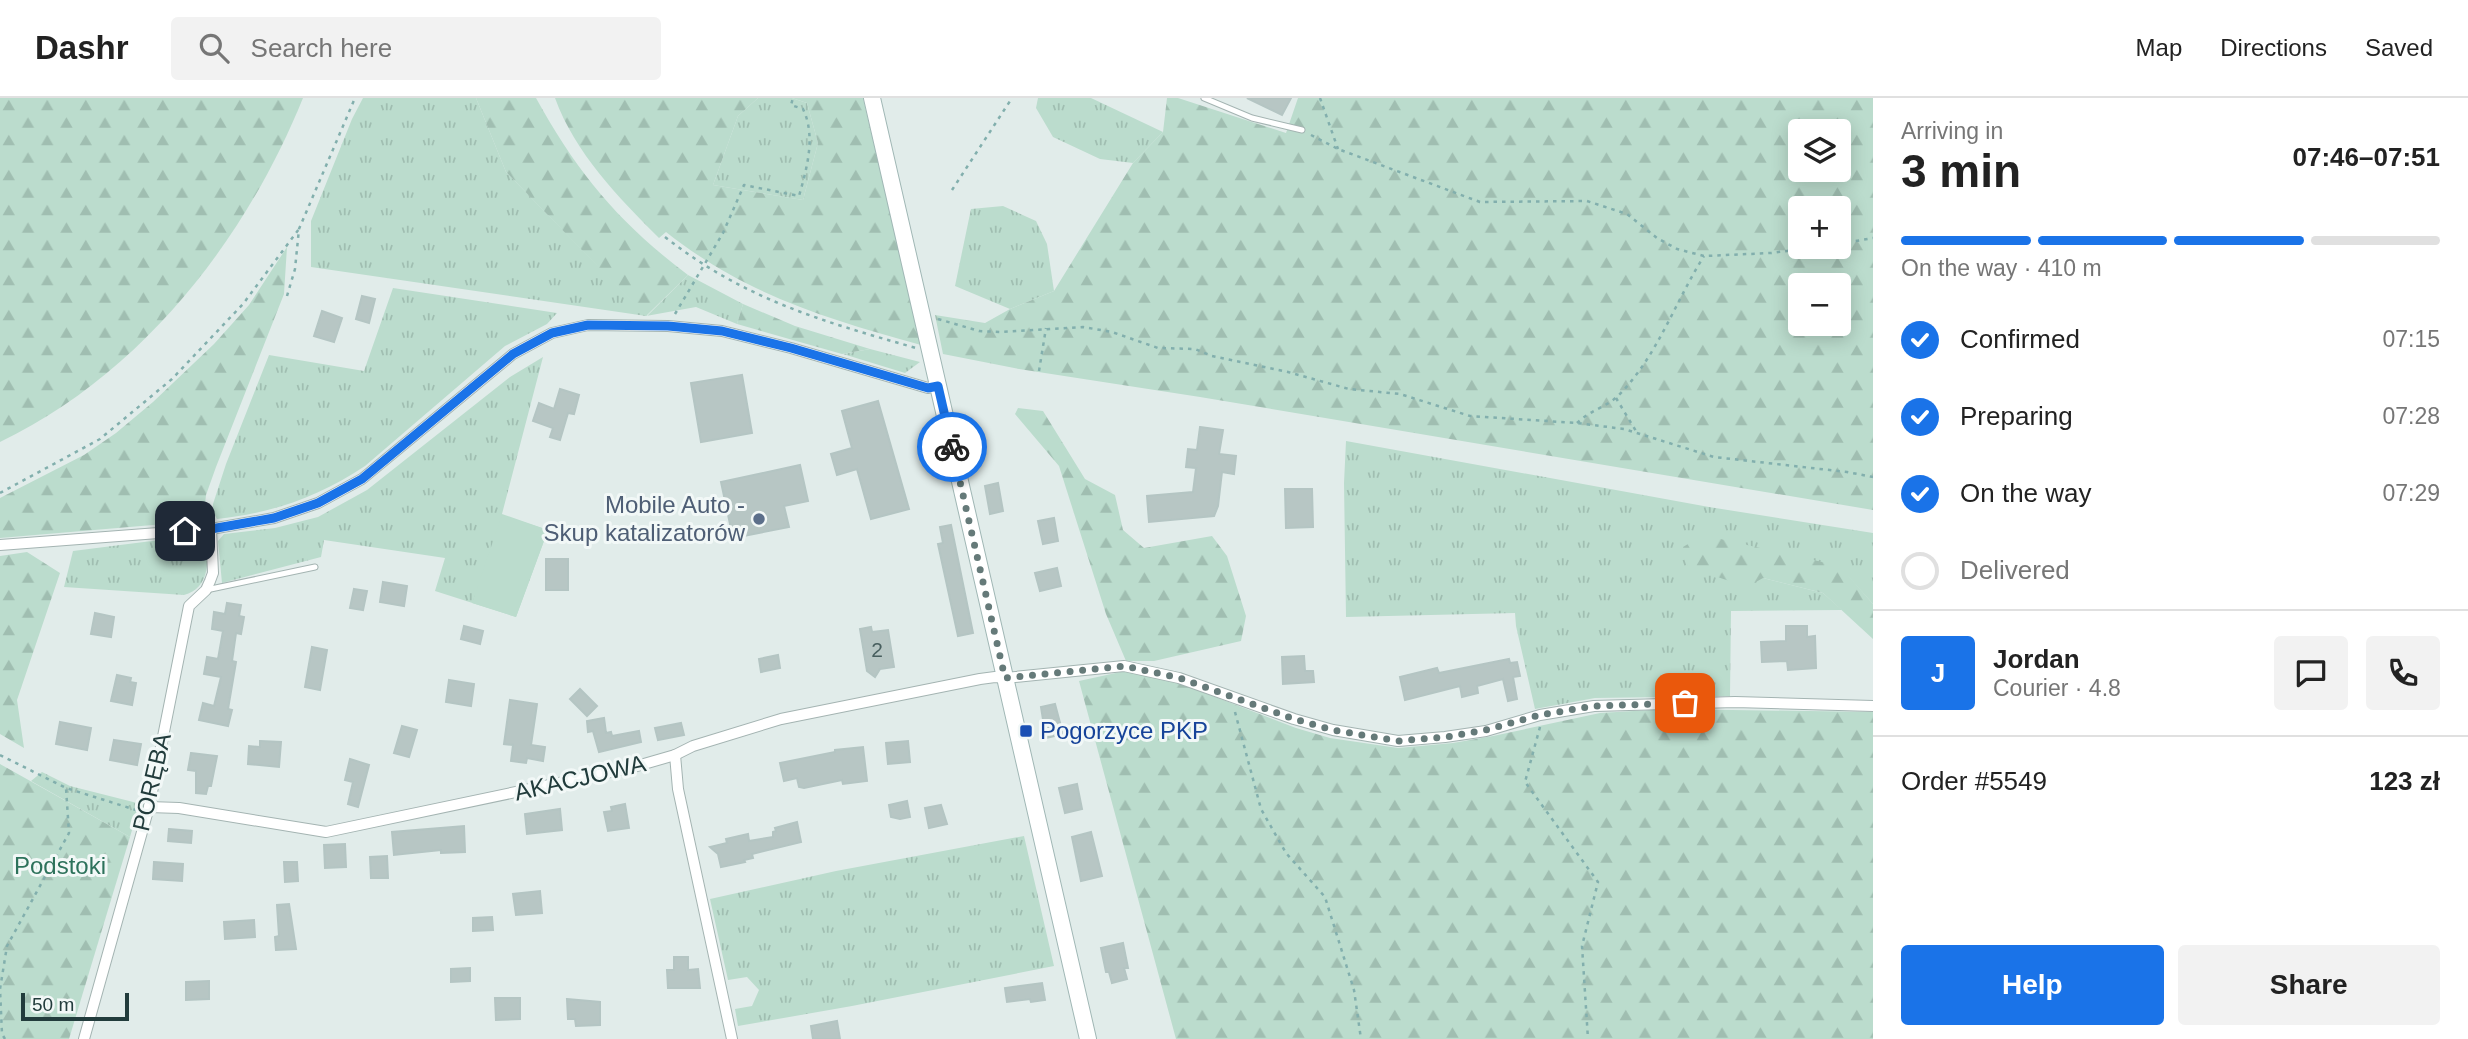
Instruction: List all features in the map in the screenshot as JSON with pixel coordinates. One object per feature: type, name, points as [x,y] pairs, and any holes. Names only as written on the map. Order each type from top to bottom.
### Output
[{"type":"street","points":[[872,98],[1088,1039]]},
{"type":"street","points":[[0,545],[211,529],[274,518],[318,503],[362,479],[513,354],[552,333],[588,325],[668,326],[722,331],[928,388],[938,386]]},
{"type":"street","name":"PORĘBA","points":[[84,1039],[149,807],[189,606],[206,590],[212,573],[211,529]]},
{"type":"street","name":"AKACJOWA","points":[[149,807],[179,808],[326,832],[597,776],[675,755],[693,746],[781,719],[980,679],[1124,666],[1180,678],[1294,719],[1333,730],[1398,741],[1486,730],[1594,706],[1735,702],[1873,706]]},
{"type":"street","points":[[675,755],[678,789],[732,1039]]},
{"type":"lane","points":[[1204,98],[1252,118],[1302,130]]},
{"type":"lane","points":[[206,590],[315,567]]},
{"type":"path","points":[[0,493],[100,439],[172,379],[243,304],[299,229],[355,98]]},
{"type":"path","points":[[668,326],[723,233],[744,186],[799,195],[809,150],[809,122],[803,109],[790,105],[793,98]]},
{"type":"path","points":[[952,190],[1012,98]]},
{"type":"path","points":[[1320,98],[1338,149]]},
{"type":"path","points":[[1302,130],[1338,149],[1480,202],[1587,201],[1628,214],[1657,238],[1677,249],[1704,256],[1788,251]]},
{"type":"path","points":[[288,296],[295,269],[299,229]]},
{"type":"path","points":[[665,237],[704,266],[757,295],[813,318],[908,346]]},
{"type":"path","points":[[1851,242],[1873,238]]},
{"type":"path","points":[[1577,423],[1585,415],[1616,398],[1644,365],[1704,256]]},
{"type":"path","points":[[924,319],[937,319],[979,331],[1083,327],[1112,332],[1158,348],[1195,349],[1212,356],[1288,372],[1349,389],[1400,394],[1469,416],[1577,423],[1637,432],[1714,457],[1847,471],[1873,477]]},
{"type":"path","points":[[1039,371],[1046,328]]},
{"type":"path","points":[[1616,398],[1637,432]]},
{"type":"path","points":[[1232,697],[1261,809],[1286,853],[1325,897],[1354,990],[1361,1039]]},
{"type":"path","points":[[1544,715],[1525,782],[1598,882],[1582,946],[1588,1039]]},
{"type":"path","points":[[0,755],[66,788],[134,810],[149,807]]},
{"type":"path","points":[[5,1039],[2,1034],[0,989],[7,946],[69,833],[66,788]]},
{"type":"green space","points":[[0,98],[303,98],[251,203],[219,252],[183,298],[143,341],[99,380],[51,414],[0,442]]},
{"type":"green space","points":[[363,98],[476,98],[506,172],[647,316],[311,267],[311,221]]},
{"type":"green space","points":[[476,98],[536,98],[567,150],[602,195],[641,236],[688,275],[646,316],[506,172]]},
{"type":"green space","points":[[555,98],[758,98],[738,116],[713,185],[803,200],[818,143],[807,103],[792,98],[863,98],[921,345],[852,325],[788,302],[726,272],[666,232],[659,238],[613,190],[586,156]]},
{"type":"green space","points":[[758,98],[792,98],[807,103],[818,143],[803,200],[713,185],[738,116]]},
{"type":"green space","points":[[1038,98],[1091,98],[1163,132],[1133,163],[1100,159],[1053,137],[1036,108]]},
{"type":"green space","points":[[1167,98],[1178,98],[1286,133],[1298,98],[1873,98],[1873,510],[1019,369],[943,354],[935,315],[985,323],[1010,309],[1054,291],[1133,163],[1163,132]]},
{"type":"green space","points":[[1003,206],[1036,221],[1047,244],[1054,291],[1010,309],[955,286],[971,209]]},
{"type":"green space","points":[[287,247],[284,294],[216,467],[200,521],[0,538],[0,498],[84,455],[153,402],[214,344],[249,305]]},
{"type":"green space","points":[[688,275],[743,304],[737,324],[696,307],[647,316]]},
{"type":"green space","points":[[393,288],[557,313],[547,324],[505,346],[365,466],[348,477],[312,495],[276,508],[217,519],[213,504],[269,355],[364,371]]},
{"type":"green space","points":[[743,304],[795,326],[870,349],[842,354],[737,324]]},
{"type":"green space","points":[[870,349],[920,362],[905,373],[843,354]]},
{"type":"green space","points":[[543,357],[502,514],[548,530],[516,617],[435,591],[445,558],[324,540],[321,557],[222,583],[218,541],[224,534],[275,528],[318,517],[367,490],[510,377]]},
{"type":"green space","points":[[1018,408],[1043,411],[1085,479],[1115,495],[1123,530],[1144,548],[1212,536],[1227,556],[1246,616],[1241,641],[1154,661],[1126,661],[1106,614],[1059,466],[1015,414]]},
{"type":"green space","points":[[1346,441],[1709,507],[1873,533],[1873,604],[1839,566],[1763,578],[1823,593],[1842,610],[1731,611],[1730,696],[1595,698],[1535,709],[1515,613],[1346,617]]},
{"type":"green space","points":[[502,515],[548,530],[516,617],[472,603]]},
{"type":"green space","points":[[199,535],[207,540],[206,573],[199,587],[192,592],[184,595],[64,587],[73,551]]},
{"type":"green space","points":[[1703,535],[1840,566],[1873,604],[1873,639],[1823,593],[1763,578],[1747,587],[1688,567],[1683,547]]},
{"type":"green space","points":[[27,552],[60,573],[17,700],[24,748],[0,734],[0,556]]},
{"type":"green space","points":[[1125,671],[1171,680],[1296,728],[1330,738],[1398,748],[1453,743],[1600,713],[1667,709],[1873,712],[1873,1039],[1176,1039],[1079,681]]},
{"type":"green space","name":"Podstoki","points":[[0,764],[130,837],[69,1039],[0,1039]]},
{"type":"green space","points":[[42,772],[70,786],[145,805],[136,816],[130,837],[31,781]]},
{"type":"green space","points":[[1024,836],[1054,966],[738,1026],[735,1009],[752,1006],[759,990],[747,977],[728,980],[710,899],[836,871]]},
{"type":"building","points":[[1247,98],[1291,98],[1282,115]]},
{"type":"building","points":[[362,296],[375,299],[369,323],[356,319]]},
{"type":"building","points":[[322,311],[342,318],[334,342],[314,336]]},
{"type":"building","points":[[742,375],[752,433],[701,442],[691,383]]},
{"type":"building","points":[[560,389],[579,395],[574,414],[568,413],[560,440],[550,437],[553,428],[533,421],[539,403],[554,409]]},
{"type":"building","points":[[878,401],[909,509],[871,519],[857,469],[837,475],[831,454],[852,448],[842,411]]},
{"type":"building","points":[[1200,427],[1223,430],[1219,454],[1236,456],[1234,474],[1222,472],[1218,506],[1214,516],[1149,522],[1147,496],[1193,492],[1196,468],[1186,467],[1188,449],[1197,450]]},
{"type":"building","points":[[800,465],[808,501],[784,506],[789,527],[733,538],[721,482]]},
{"type":"building","points":[[998,483],[1003,511],[990,514],[985,486]]},
{"type":"building","points":[[1285,489],[1312,489],[1313,527],[1286,528]]},
{"type":"building","points":[[1054,518],[1058,541],[1043,544],[1038,521]]},
{"type":"building","points":[[951,525],[973,633],[958,636],[938,544],[943,543],[940,527]]},
{"type":"building","points":[[546,559],[568,559],[568,590],[546,590]]},
{"type":"building","points":[[1057,568],[1061,586],[1040,591],[1035,573]]},
{"type":"building","points":[[383,582],[407,586],[404,606],[380,602]]},
{"type":"building","points":[[354,589],[367,591],[363,610],[350,608]]},
{"type":"building","points":[[227,603],[241,605],[239,616],[244,617],[241,634],[236,633],[232,661],[236,662],[228,709],[232,710],[228,726],[199,720],[203,703],[214,706],[221,677],[204,674],[207,657],[218,659],[223,631],[212,629],[214,612],[225,614]]},
{"type":"building","points":[[95,613],[114,617],[111,637],[91,634]]},
{"type":"building","points":[[464,626],[483,631],[480,644],[461,639]]},
{"type":"building","points":[[1786,626],[1807,626],[1807,637],[1815,636],[1816,668],[1788,670],[1787,661],[1762,662],[1761,642],[1786,641]]},
{"type":"building","points":[[871,627],[872,632],[888,630],[894,667],[880,669],[875,677],[867,671],[860,629]]},
{"type":"building","points":[[312,647],[327,650],[320,690],[305,687]]},
{"type":"building","points":[[778,655],[780,668],[761,672],[759,659]]},
{"type":"building","points":[[1304,656],[1305,671],[1313,671],[1314,682],[1283,684],[1282,657]]},
{"type":"building","points":[[1509,659],[1510,663],[1517,662],[1520,676],[1513,677],[1517,699],[1508,701],[1503,679],[1477,686],[1478,693],[1462,697],[1460,686],[1405,700],[1400,677],[1437,668],[1439,673]]},
{"type":"building","points":[[117,675],[131,678],[130,682],[136,683],[132,705],[111,701]]},
{"type":"building","points":[[449,680],[474,684],[471,706],[446,702]]},
{"type":"building","points":[[580,689],[597,706],[587,716],[570,699]]},
{"type":"building","points":[[510,700],[537,704],[531,745],[545,747],[543,761],[527,758],[526,763],[511,761],[513,745],[504,744]]},
{"type":"building","points":[[1055,704],[1063,734],[1046,738],[1041,707]]},
{"type":"building","points":[[604,718],[606,733],[611,732],[612,736],[639,731],[641,742],[599,752],[593,731],[588,732],[587,721]]},
{"type":"building","points":[[60,722],[91,728],[87,750],[56,744]]},
{"type":"building","points":[[681,723],[684,735],[658,740],[655,728]]},
{"type":"building","points":[[402,726],[417,730],[409,757],[394,753]]},
{"type":"building","points":[[114,740],[141,744],[137,765],[110,760]]},
{"type":"building","points":[[260,741],[281,742],[279,767],[248,764],[249,746],[260,747]]},
{"type":"building","points":[[908,741],[910,762],[888,764],[886,743]]},
{"type":"building","points":[[863,747],[867,781],[843,784],[842,780],[804,788],[799,787],[797,778],[784,781],[780,763],[835,750]]},
{"type":"building","points":[[191,753],[217,756],[211,786],[208,786],[206,794],[196,793],[196,771],[188,770]]},
{"type":"building","points":[[350,759],[369,765],[358,807],[348,804],[353,782],[345,780]]},
{"type":"building","points":[[1077,784],[1082,809],[1065,813],[1059,788]]},
{"type":"building","points":[[907,801],[910,817],[891,817],[889,805]]},
{"type":"building","points":[[625,804],[629,828],[608,831],[604,812],[612,811],[611,807]]},
{"type":"building","points":[[941,805],[947,824],[929,828],[925,808]]},
{"type":"building","points":[[560,809],[562,830],[527,834],[525,814]]},
{"type":"building","points":[[797,822],[801,842],[752,854],[753,858],[744,860],[745,862],[721,867],[718,854],[710,847],[727,843],[726,839],[748,834],[749,841],[773,837],[775,828]]},
{"type":"building","points":[[464,826],[465,852],[441,853],[441,850],[394,855],[392,832]]},
{"type":"building","points":[[169,829],[192,831],[191,843],[168,841]]},
{"type":"building","points":[[1091,832],[1102,876],[1081,881],[1072,837]]},
{"type":"building","points":[[345,844],[346,867],[325,868],[324,845]]},
{"type":"building","points":[[387,856],[388,878],[371,878],[370,857]]},
{"type":"building","points":[[154,862],[183,864],[182,881],[153,879]]},
{"type":"building","points":[[284,862],[297,862],[298,881],[285,882]]},
{"type":"building","points":[[540,891],[542,913],[516,915],[513,894]]},
{"type":"building","points":[[289,904],[296,949],[276,950],[275,937],[279,936],[277,905]]},
{"type":"building","points":[[492,917],[493,930],[473,931],[473,918]]},
{"type":"building","points":[[254,920],[255,937],[225,939],[224,922]]},
{"type":"building","points":[[1123,943],[1128,968],[1124,968],[1127,979],[1112,983],[1109,972],[1106,972],[1101,948]]},
{"type":"building","points":[[674,957],[688,957],[688,970],[698,969],[700,988],[668,988],[667,970],[674,970]]},
{"type":"building","points":[[470,968],[470,981],[451,982],[451,969]]},
{"type":"building","points":[[209,981],[209,999],[186,1000],[186,982]]},
{"type":"building","points":[[1042,983],[1045,1000],[1007,1002],[1005,988]]},
{"type":"building","points":[[495,998],[520,998],[520,1019],[496,1020]]},
{"type":"building","points":[[567,999],[600,1002],[600,1025],[576,1026],[575,1019],[568,1019]]},
{"type":"building","points":[[837,1021],[840,1039],[813,1039],[811,1026]]},
{"type":"way so far","points":[[952,447],[1005,678],[1124,666],[1180,678],[1294,719],[1333,730],[1398,741],[1486,730],[1540,715],[1594,706],[1685,703]]},
{"type":"place","name":"Mobile Auto - Skup katalizatorów","points":[[759,519]]},
{"type":"place","name":"Pogorzyce PKP","points":[[1026,731]]},
{"type":"route","points":[[185,531],[274,518],[318,503],[362,479],[513,354],[552,333],[588,325],[668,326],[722,331],[928,388],[938,386],[952,447]]}]
